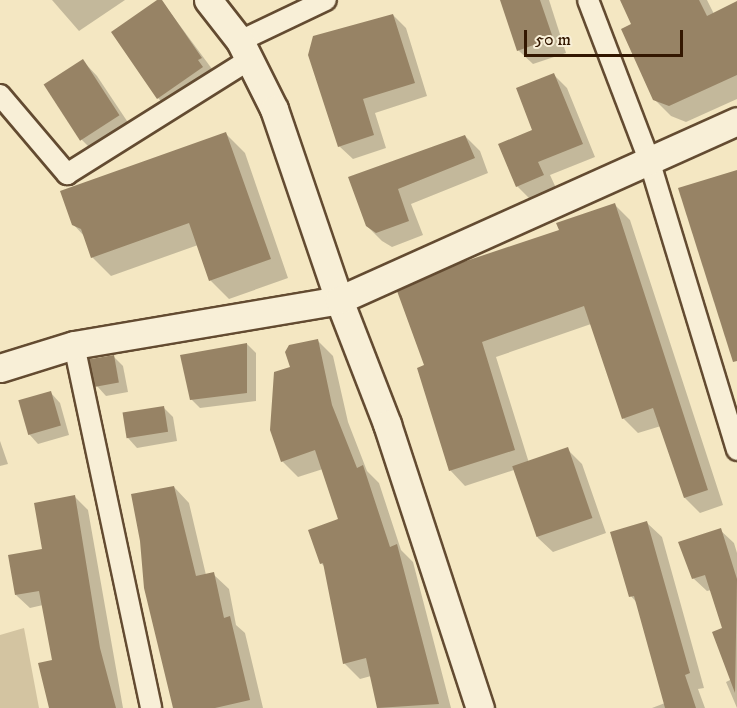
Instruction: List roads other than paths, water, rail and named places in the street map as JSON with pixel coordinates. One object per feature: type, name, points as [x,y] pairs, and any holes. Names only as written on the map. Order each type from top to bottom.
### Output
[{"type":"main road","points":[[208,0],[244,50],[274,109],[339,300],[387,423],[480,708]]},
{"type":"main road","points":[[0,368],[74,345],[339,300],[737,121]]},
{"type":"street","points":[[0,95],[67,174],[244,50],[326,0]]},
{"type":"street","points":[[588,0],[649,160],[737,450]]},
{"type":"street","points":[[74,345],[151,708]]}]
